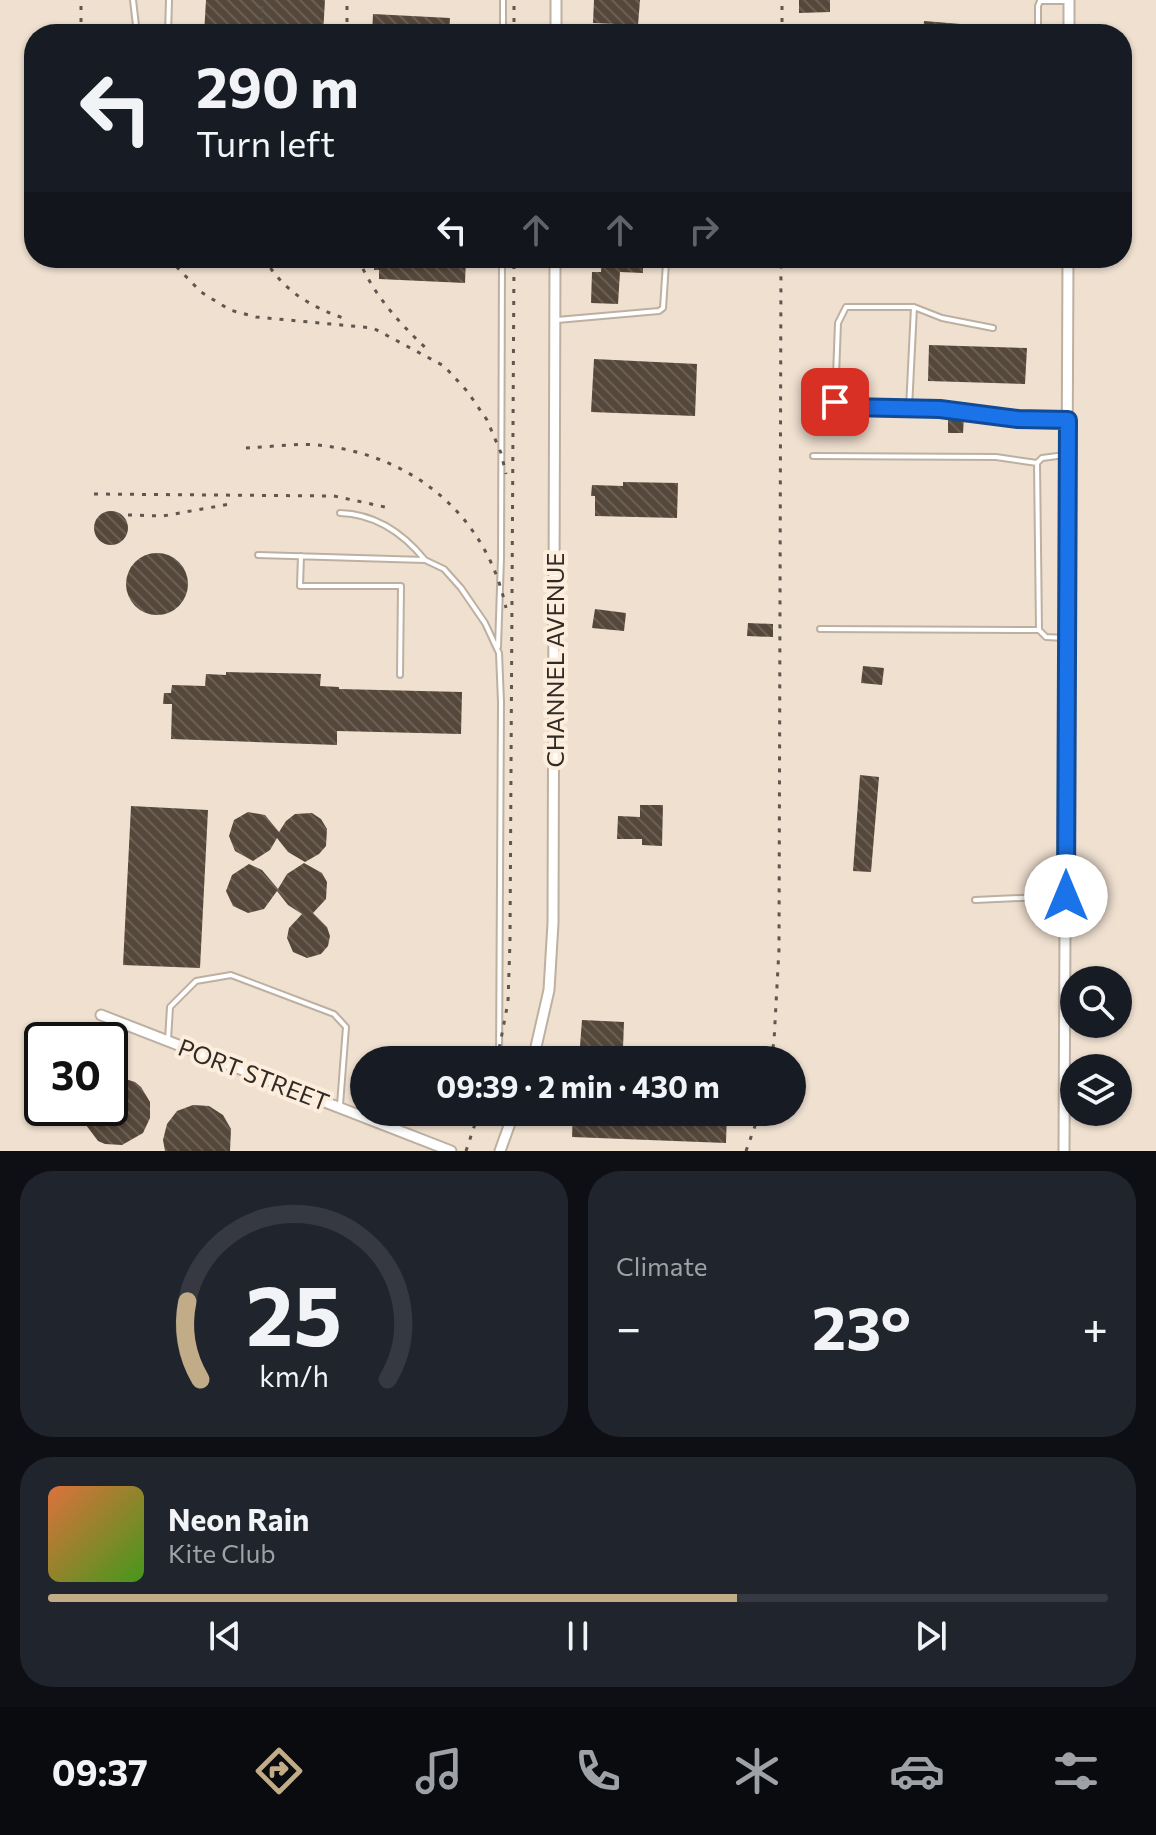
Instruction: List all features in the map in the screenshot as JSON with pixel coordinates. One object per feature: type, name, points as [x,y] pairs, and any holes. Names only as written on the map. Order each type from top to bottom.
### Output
[{"type":"street","points":[[556,0],[556,24]]},
{"type":"street","points":[[1069,1],[1069,24]]},
{"type":"street","name":"CHANNEL AVENUE","points":[[536,1046],[549,990],[553,923],[555,268]]},
{"type":"street","points":[[1064,1151],[1068,268]]},
{"type":"street","name":"PORT STREET","points":[[101,1015],[451,1151]]},
{"type":"street","points":[[500,1151],[508,1126]]},
{"type":"lane","points":[[133,0],[136,24]]},
{"type":"lane","points":[[168,24],[169,0]]},
{"type":"lane","points":[[503,0],[503,24]]},
{"type":"lane","points":[[1038,24],[1040,1],[1069,1]]},
{"type":"lane","points":[[499,1046],[502,268]]},
{"type":"lane","points":[[555,320],[659,311],[663,308],[666,268]]},
{"type":"lane","points":[[993,328],[942,318],[914,307],[846,307],[838,323],[835,402],[848,407],[940,409],[1018,419],[1068,420]]},
{"type":"lane","points":[[909,408],[914,307]]},
{"type":"lane","points":[[1067,455],[1042,458],[1037,463],[1039,630],[1046,637],[1067,639]]},
{"type":"lane","points":[[813,456],[996,457],[1037,463]]},
{"type":"lane","points":[[340,513],[359,514],[388,526],[412,544],[425,560]]},
{"type":"lane","points":[[258,555],[425,560],[444,569],[461,588],[485,623],[499,653]]},
{"type":"lane","points":[[301,556],[300,586],[401,586],[400,675]]},
{"type":"lane","points":[[820,629],[1039,630]]},
{"type":"lane","points":[[975,900],[1066,896]]},
{"type":"lane","points":[[168,1041],[170,1007],[196,981],[231,975],[319,1008],[334,1014],[346,1027],[339,1108]]},
{"type":"building","points":[[206,0],[325,0],[324,24],[205,24]]},
{"type":"building","points":[[594,0],[640,0],[638,24],[593,23]]},
{"type":"building","points":[[799,0],[830,0],[830,12],[799,13]]},
{"type":"building","points":[[373,14],[450,18],[450,24],[372,24]]},
{"type":"building","points":[[924,21],[960,24],[924,24]]},
{"type":"building","points":[[466,268],[465,283],[379,279],[379,270],[374,270]]},
{"type":"building","points":[[601,268],[643,268],[643,273],[620,272],[618,304],[591,303],[592,272],[601,272]]},
{"type":"building","points":[[929,345],[1027,348],[1025,384],[928,381]]},
{"type":"building","points":[[594,359],[697,364],[695,416],[591,412]]},
{"type":"building","points":[[948,417],[964,417],[963,433],[948,433]]},
{"type":"building","points":[[623,482],[678,483],[677,518],[595,516],[592,485],[623,486]]},
{"type":"building","points":[[111,511],[123,516],[128,528],[123,540],[111,545],[99,540],[94,528],[99,516]]},
{"type":"building","points":[[151,553],[163,553],[179,562],[186,572],[186,596],[179,606],[163,615],[151,615],[131,601],[126,590],[126,578],[140,558]]},
{"type":"building","points":[[595,609],[626,613],[624,631],[592,628]]},
{"type":"building","points":[[748,623],[773,624],[773,637],[747,636]]},
{"type":"building","points":[[863,666],[884,668],[882,685],[861,683]]},
{"type":"building","points":[[226,672],[321,674],[320,686],[339,689],[462,692],[461,734],[337,731],[337,745],[171,739],[172,704],[163,704],[164,693],[171,693],[172,685],[205,686],[206,674],[226,675]]},
{"type":"building","points":[[860,775],[879,777],[871,872],[853,871]]},
{"type":"building","points":[[640,805],[663,805],[662,846],[642,845],[642,839],[617,839],[618,816],[640,817]]},
{"type":"building","points":[[131,806],[208,810],[200,968],[123,965]]},
{"type":"building","points":[[248,812],[265,815],[279,832],[295,814],[312,813],[321,819],[327,829],[326,846],[305,862],[288,852],[277,838],[270,850],[253,861],[235,851],[229,836],[234,820]]},
{"type":"building","points":[[304,863],[322,873],[327,882],[326,899],[313,913],[327,927],[330,936],[328,946],[321,954],[307,958],[293,952],[287,938],[289,928],[302,914],[288,905],[277,891],[264,909],[248,913],[233,906],[226,891],[232,875],[249,864],[262,870],[278,889],[287,874]]},
{"type":"building","points":[[582,1020],[624,1022],[623,1046],[580,1046]]},
{"type":"building","points":[[128,1080],[135,1082],[150,1102],[150,1118],[143,1133],[122,1145],[98,1141],[87,1126],[128,1126]]},
{"type":"building","points":[[193,1105],[209,1106],[223,1115],[231,1129],[230,1151],[165,1151],[163,1140],[167,1124],[177,1111]]},
{"type":"building","points":[[572,1126],[727,1126],[726,1143],[572,1137]]},
{"type":"railway","points":[[81,0],[81,24]]},
{"type":"railway","points":[[261,24],[262,0]]},
{"type":"railway","points":[[347,0],[347,24]]},
{"type":"railway","points":[[514,0],[514,24]]},
{"type":"railway","points":[[782,0],[782,24]]},
{"type":"railway","points":[[178,268],[201,292],[230,310],[256,317],[373,328],[444,366],[467,391],[487,420],[506,474]]},
{"type":"railway","points":[[271,268],[299,296],[346,319]]},
{"type":"railway","points":[[363,268],[389,309],[430,352]]},
{"type":"railway","points":[[500,1046],[508,1002],[510,941],[514,268]]},
{"type":"railway","points":[[773,1046],[779,949],[781,268]]},
{"type":"railway","points":[[246,448],[326,446],[390,464],[418,479],[465,520],[483,546],[497,576],[506,608]]},
{"type":"railway","points":[[94,494],[334,496],[385,507]]},
{"type":"railway","points":[[128,515],[163,516],[230,504]]},
{"type":"railway","points":[[466,1151],[474,1126]]},
{"type":"railway","points":[[746,1151],[755,1126]]},
{"type":"route","points":[[835,402],[848,407],[940,409],[1018,419],[1068,420],[1066,896]]}]
